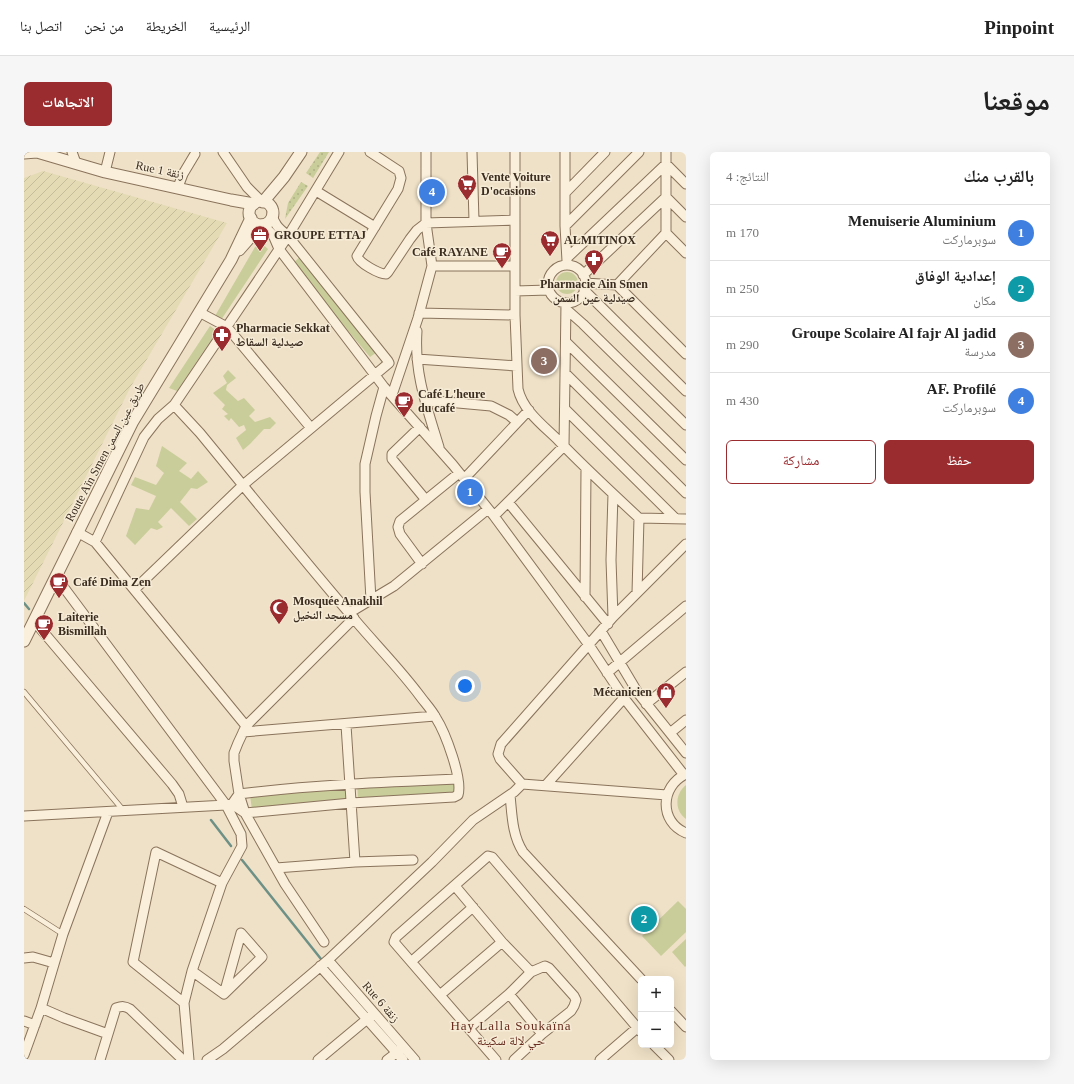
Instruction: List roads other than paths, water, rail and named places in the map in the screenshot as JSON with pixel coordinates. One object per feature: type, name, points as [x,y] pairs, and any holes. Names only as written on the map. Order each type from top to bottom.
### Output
[{"type":"street","points":[[24,153],[37,152]]},
{"type":"street","name":"Rue 1 زنقة","points":[[37,152],[105,172],[178,187],[260,208]]},
{"type":"street","points":[[72,152],[76,163]]},
{"type":"street","points":[[105,172],[110,152]]},
{"type":"street","points":[[135,589],[244,485],[388,365],[388,360],[288,236],[277,227],[260,208],[223,152]]},
{"type":"street","name":"Route Aïn Smen طريق عين السمن","points":[[24,641],[132,423],[231,260],[260,208],[301,152]]},
{"type":"street","points":[[95,542],[144,437],[158,419],[174,405],[288,236],[339,152]]},
{"type":"street","points":[[370,152],[399,171],[401,178],[398,189],[358,254],[358,259],[384,274],[388,272],[417,230],[426,223],[515,220]]},
{"type":"street","points":[[392,395],[432,266],[426,223],[426,152]]},
{"type":"street","points":[[472,152],[474,221]]},
{"type":"street","points":[[514,152],[515,315],[519,393],[529,410],[586,469],[639,518],[686,518]]},
{"type":"street","points":[[566,192],[605,152]]},
{"type":"street","points":[[565,226],[639,152]]},
{"type":"street","points":[[617,285],[666,233],[666,152]]},
{"type":"street","points":[[178,187],[194,153]]},
{"type":"street","points":[[567,154],[565,226],[567,262]]},
{"type":"street","points":[[666,164],[686,184]]},
{"type":"street","points":[[666,164],[567,262],[552,273],[548,282],[549,290],[553,297],[566,306],[686,425]]},
{"type":"street","points":[[316,191],[375,227]]},
{"type":"street","points":[[666,197],[686,217]]},
{"type":"street","points":[[566,306],[581,296],[584,283],[666,197]]},
{"type":"street","points":[[260,208],[255,223],[262,224],[273,235],[279,249],[384,387],[462,476],[491,512],[589,645],[624,698],[685,775],[673,783],[667,794],[666,804],[670,819],[676,827],[686,833]]},
{"type":"street","name":"Route Aïn Smen طريق عين السمن","points":[[231,260],[262,224],[269,222],[260,208]]},
{"type":"street","points":[[666,233],[686,252]]},
{"type":"street","points":[[567,262],[576,268],[584,283],[686,391]]},
{"type":"street","points":[[432,266],[515,266]]},
{"type":"street","points":[[584,283],[617,285],[686,354]]},
{"type":"street","points":[[515,291],[549,290]]},
{"type":"street","points":[[324,942],[285,884],[245,813],[240,794],[234,754],[245,729],[351,616],[371,600],[394,586],[491,512],[508,502],[564,446],[567,342],[566,306]]},
{"type":"street","points":[[199,312],[227,327],[311,428]]},
{"type":"street","points":[[418,315],[515,315]]},
{"type":"street","points":[[418,315],[416,359],[419,381],[440,451]]},
{"type":"street","points":[[567,342],[686,460]]},
{"type":"street","points":[[416,359],[517,366]]},
{"type":"street","points":[[566,374],[686,493]]},
{"type":"street","points":[[371,600],[365,464],[384,387]]},
{"type":"street","points":[[425,400],[491,406],[508,415],[517,422]]},
{"type":"street","points":[[24,816],[229,805],[245,813],[351,803],[454,797],[458,794],[458,779],[452,755],[443,731],[435,716],[399,669],[351,616],[244,485],[174,405]]},
{"type":"street","points":[[422,564],[400,534],[398,528],[400,521],[426,500],[462,476],[529,410]]},
{"type":"street","points":[[566,410],[675,518]]},
{"type":"street","points":[[420,427],[392,454],[392,457],[393,463],[426,500]]},
{"type":"street","points":[[585,597],[586,469]]},
{"type":"street","points":[[613,494],[607,624],[619,663],[646,704],[686,753]]},
{"type":"street","points":[[508,502],[607,624]]},
{"type":"street","points":[[637,593],[639,518]]},
{"type":"street","points":[[77,532],[95,542],[135,589],[245,729]]},
{"type":"street","points":[[522,784],[500,759],[498,754],[501,744],[607,624],[686,544]]},
{"type":"street","points":[[56,577],[229,805],[241,834],[242,842],[239,853],[222,883],[192,971],[184,1003],[190,1060]]},
{"type":"street","points":[[607,673],[686,606]]},
{"type":"street","points":[[34,621],[172,784],[180,794],[183,807]]},
{"type":"street","points":[[646,704],[686,672]]},
{"type":"street","points":[[546,785],[624,698]]},
{"type":"street","points":[[245,729],[346,725],[435,716]]},
{"type":"street","points":[[670,733],[686,720]]},
{"type":"street","points":[[346,725],[355,862]]},
{"type":"street","points":[[229,805],[240,794],[349,784],[458,779]]},
{"type":"street","points":[[207,1060],[223,1049],[328,960],[432,862],[473,820],[510,795],[522,784],[667,794]]},
{"type":"street","points":[[510,795],[515,834],[518,844],[523,852],[638,976]]},
{"type":"street","points":[[24,1055],[41,1008],[63,934],[108,812]]},
{"type":"street","points":[[184,1003],[133,962],[156,852],[222,883]]},
{"type":"street","points":[[496,1060],[412,961],[396,945],[394,940],[455,886],[485,857],[492,857],[638,1029]]},
{"type":"street","points":[[276,868],[307,867],[355,862],[413,860]]},
{"type":"street","points":[[455,886],[502,942],[531,972]]},
{"type":"street","points":[[412,961],[473,907]]},
{"type":"street","points":[[241,932],[262,957],[224,994],[237,946],[241,932]]},
{"type":"street","points":[[440,995],[502,942]]},
{"type":"street","points":[[24,958],[33,957],[54,963]]},
{"type":"street","name":"Rue 6 زنقة","points":[[328,960],[371,1016],[396,1053],[403,1060]]},
{"type":"street","name":"Rue 6 زنقة","points":[[320,966],[404,1047],[415,1060]]},
{"type":"street","points":[[469,1028],[510,994],[531,972],[545,966],[549,968],[574,996],[576,1000],[574,1006],[571,1011],[542,1034],[514,1060]]},
{"type":"street","points":[[192,971],[224,994]]},
{"type":"street","points":[[510,994],[542,1034]]},
{"type":"street","points":[[100,1060],[116,1008],[125,1006],[130,1009],[183,1060]]},
{"type":"street","points":[[41,1008],[108,1034]]},
{"type":"street","points":[[672,1012],[686,1027]]},
{"type":"street","points":[[318,1060],[371,1016]]},
{"type":"street","points":[[24,1021],[35,1025]]},
{"type":"street","points":[[600,1060],[638,1031]]},
{"type":"street","points":[[387,1060],[404,1047]]},
{"type":"street","points":[[657,1048],[669,1060]]},
{"type":"lane","points":[[24,692],[124,811]]},
{"type":"lane","points":[[24,909],[63,934]]},
{"type":"waterway","points":[[24,603],[29,609]]},
{"type":"waterway","points":[[211,820],[231,846]]},
{"type":"waterway","points":[[242,860],[321,959]]},
{"type":"place","name":"AF. Profilé","points":[[432,192]]},
{"type":"place","name":"Vente Voiture D'ocasions","points":[[467,201]]},
{"type":"place","name":"GROUPE ETTAJ","points":[[260,252]]},
{"type":"place","name":"ALMITINOX","points":[[550,257]]},
{"type":"place","name":"Café RAYANE","points":[[502,269]]},
{"type":"place","name":"Pharmacie Ain Smen صيدلية عين السمن","points":[[594,276]]},
{"type":"place","name":"Pharmacie Sekkat صيدلية السقاط","points":[[222,352]]},
{"type":"place","name":"Groupe Scolaire Al fajr Al jadid","points":[[544,361]]},
{"type":"place","name":"Café L'heure du café","points":[[404,418]]},
{"type":"place","name":"Menuiserie Aluminium","points":[[470,492]]},
{"type":"place","name":"Café Dima Zen","points":[[59,599]]},
{"type":"place","name":"Mosquée Anakhil مسجد النخيل","points":[[279,625]]},
{"type":"place","name":"Laiterie Bismillah","points":[[44,641]]},
{"type":"place","name":"Mécanicien","points":[[666,709]]},
{"type":"place","name":"إعدادية الوفاق","points":[[644,919]]},
{"type":"district","name":"Hay Lalla Soukaïna حي لالة سكينة","points":[[511,1032]]}]
